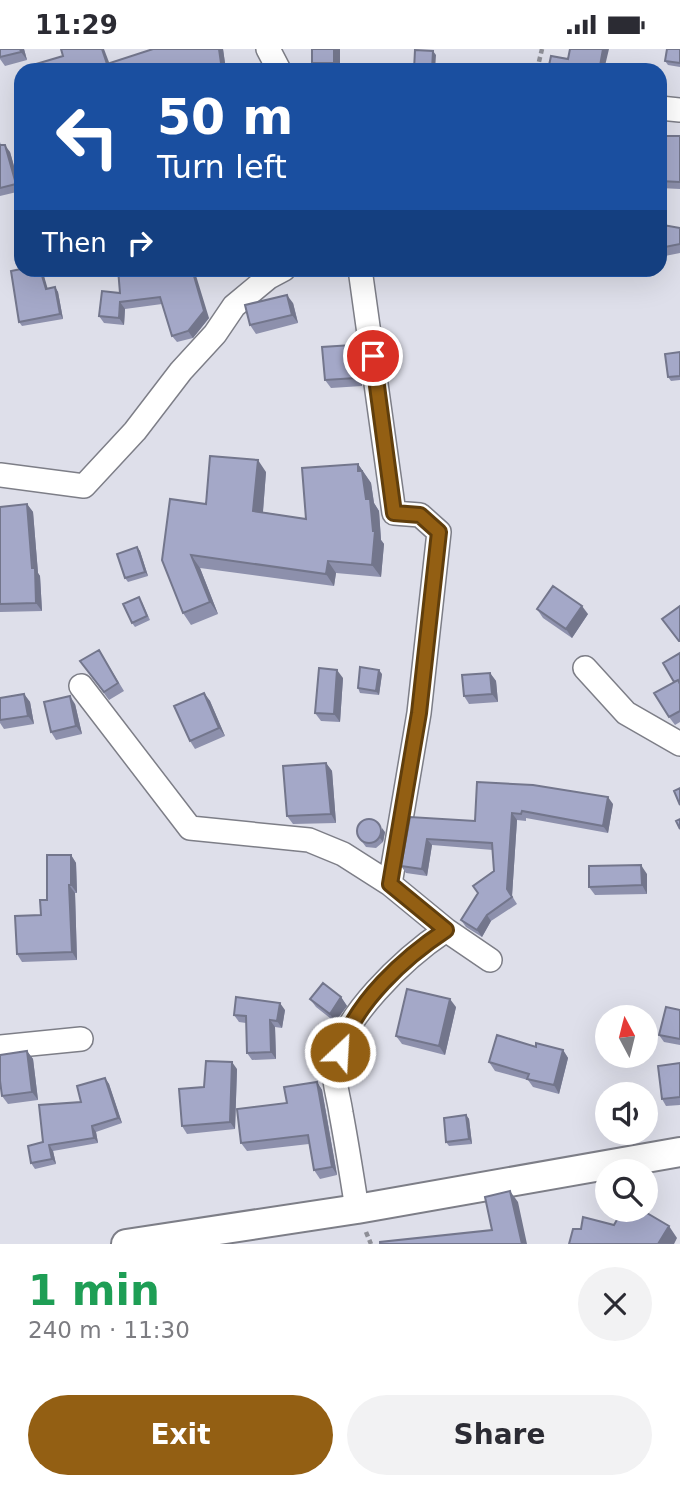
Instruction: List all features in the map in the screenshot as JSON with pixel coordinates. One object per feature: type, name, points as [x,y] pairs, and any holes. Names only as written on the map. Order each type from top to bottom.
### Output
[{"type":"street","points":[[0,475],[84,486],[135,432],[181,371],[215,334],[234,306],[269,277]]},
{"type":"street","points":[[361,277],[394,513],[420,515],[439,532],[419,713],[390,884]]},
{"type":"street","points":[[585,668],[626,713],[680,744]]},
{"type":"street","points":[[81,686],[190,828],[309,840],[343,854],[390,884],[446,930],[490,960]]},
{"type":"street","points":[[357,1209],[334,1069],[345,1034],[366,1004],[401,965],[446,930]]},
{"type":"street","points":[[0,1047],[81,1039]]},
{"type":"street","points":[[126,1244],[357,1209],[680,1152]]},
{"type":"building","points":[[0,49],[20,49],[21,52],[0,57]]},
{"type":"building","points":[[61,49],[102,49],[107,63],[39,63],[63,56]]},
{"type":"building","points":[[153,49],[219,49],[221,63],[110,63]]},
{"type":"building","points":[[312,49],[334,49],[334,63],[312,63]]},
{"type":"building","points":[[570,49],[603,49],[601,63],[550,63],[551,56],[568,59]]},
{"type":"building","points":[[667,49],[680,49],[680,63],[665,61]]},
{"type":"building","points":[[415,50],[433,51],[432,63],[414,63]]},
{"type":"building","points":[[667,136],[680,136],[680,182],[667,181]]},
{"type":"building","points":[[0,145],[5,145],[14,184],[0,188]]},
{"type":"building","points":[[667,226],[680,228],[680,244],[667,247]]},
{"type":"building","points":[[14,270],[14,277],[42,277],[46,289],[55,287],[60,314],[19,322],[11,271]]},
{"type":"building","points":[[119,277],[194,277],[204,311],[188,331],[172,336],[160,297],[120,302],[119,318],[99,316],[102,291],[120,293]]},
{"type":"building","points":[[287,295],[292,315],[250,325],[245,305]]},
{"type":"building","points":[[352,345],[356,378],[325,380],[322,347]]},
{"type":"building","points":[[680,352],[680,376],[668,377],[665,354]]},
{"type":"building","points":[[210,456],[258,460],[253,511],[306,519],[302,468],[358,464],[358,471],[362,471],[366,499],[370,499],[375,531],[372,565],[328,561],[326,574],[191,555],[210,602],[183,613],[162,560],[170,499],[206,504]]},
{"type":"building","points":[[27,504],[32,568],[35,568],[36,603],[0,604],[0,507]]},
{"type":"building","points":[[137,547],[145,572],[125,578],[117,554]]},
{"type":"building","points":[[553,586],[582,606],[566,629],[537,609]]},
{"type":"building","points":[[139,597],[147,616],[132,623],[123,604]]},
{"type":"building","points":[[680,606],[680,641],[679,641],[662,619]]},
{"type":"building","points":[[99,650],[118,683],[104,692],[80,661]]},
{"type":"building","points":[[680,653],[680,681],[674,682],[663,663]]},
{"type":"building","points":[[360,667],[379,670],[376,691],[358,688]]},
{"type":"building","points":[[319,668],[337,670],[334,714],[315,713]]},
{"type":"building","points":[[490,673],[492,694],[464,696],[462,675]]},
{"type":"building","points":[[678,680],[680,711],[669,717],[654,693]]},
{"type":"building","points":[[204,693],[219,728],[190,741],[174,706]]},
{"type":"building","points":[[24,694],[28,716],[0,720],[0,698]]},
{"type":"building","points":[[70,696],[76,726],[51,732],[44,702]]},
{"type":"building","points":[[326,763],[331,814],[287,816],[283,766]]},
{"type":"building","points":[[477,782],[533,785],[608,797],[603,826],[522,811],[521,814],[512,813],[507,889],[512,897],[487,915],[477,930],[461,920],[478,893],[473,886],[494,871],[492,843],[427,839],[422,869],[401,866],[410,817],[475,821]]},
{"type":"building","points":[[680,788],[680,805],[674,791]]},
{"type":"building","points":[[369,819],[378,822],[381,831],[378,840],[369,843],[360,840],[357,831],[360,822]]},
{"type":"building","points":[[47,855],[71,855],[69,885],[72,952],[17,954],[15,916],[41,915],[40,900],[47,900]]},
{"type":"building","points":[[641,865],[642,885],[589,887],[589,866]]},
{"type":"building","points":[[323,983],[341,997],[330,1014],[310,999]]},
{"type":"building","points":[[407,989],[450,999],[439,1046],[396,1036]]},
{"type":"building","points":[[236,997],[280,1003],[277,1021],[270,1020],[271,1052],[247,1053],[246,1016],[234,1015]]},
{"type":"building","points":[[666,1007],[680,1010],[680,1039],[659,1035]]},
{"type":"building","points":[[497,1035],[536,1047],[536,1043],[563,1050],[554,1085],[527,1079],[529,1074],[489,1062]]},
{"type":"building","points":[[27,1051],[32,1092],[2,1096],[0,1055]]},
{"type":"building","points":[[206,1061],[232,1062],[230,1122],[182,1126],[179,1089],[204,1087]]},
{"type":"building","points":[[680,1063],[680,1097],[662,1099],[658,1066]]},
{"type":"building","points":[[105,1078],[118,1118],[92,1126],[94,1138],[49,1145],[52,1159],[31,1163],[28,1146],[43,1142],[39,1105],[81,1102],[77,1086]]},
{"type":"building","points":[[317,1082],[332,1167],[314,1170],[308,1135],[241,1143],[237,1109],[287,1103],[284,1087]]},
{"type":"building","points":[[466,1115],[469,1139],[446,1142],[444,1118]]},
{"type":"building","points":[[510,1191],[522,1244],[380,1244],[492,1230],[485,1197]]},
{"type":"building","points":[[583,1217],[614,1225],[616,1222],[658,1222],[658,1220],[669,1226],[658,1244],[569,1244],[573,1229],[581,1229]]},
{"type":"route","points":[[340,1052],[345,1034],[366,1004],[401,965],[446,930],[390,884],[419,713],[439,532],[420,515],[394,513],[373,356]]}]
